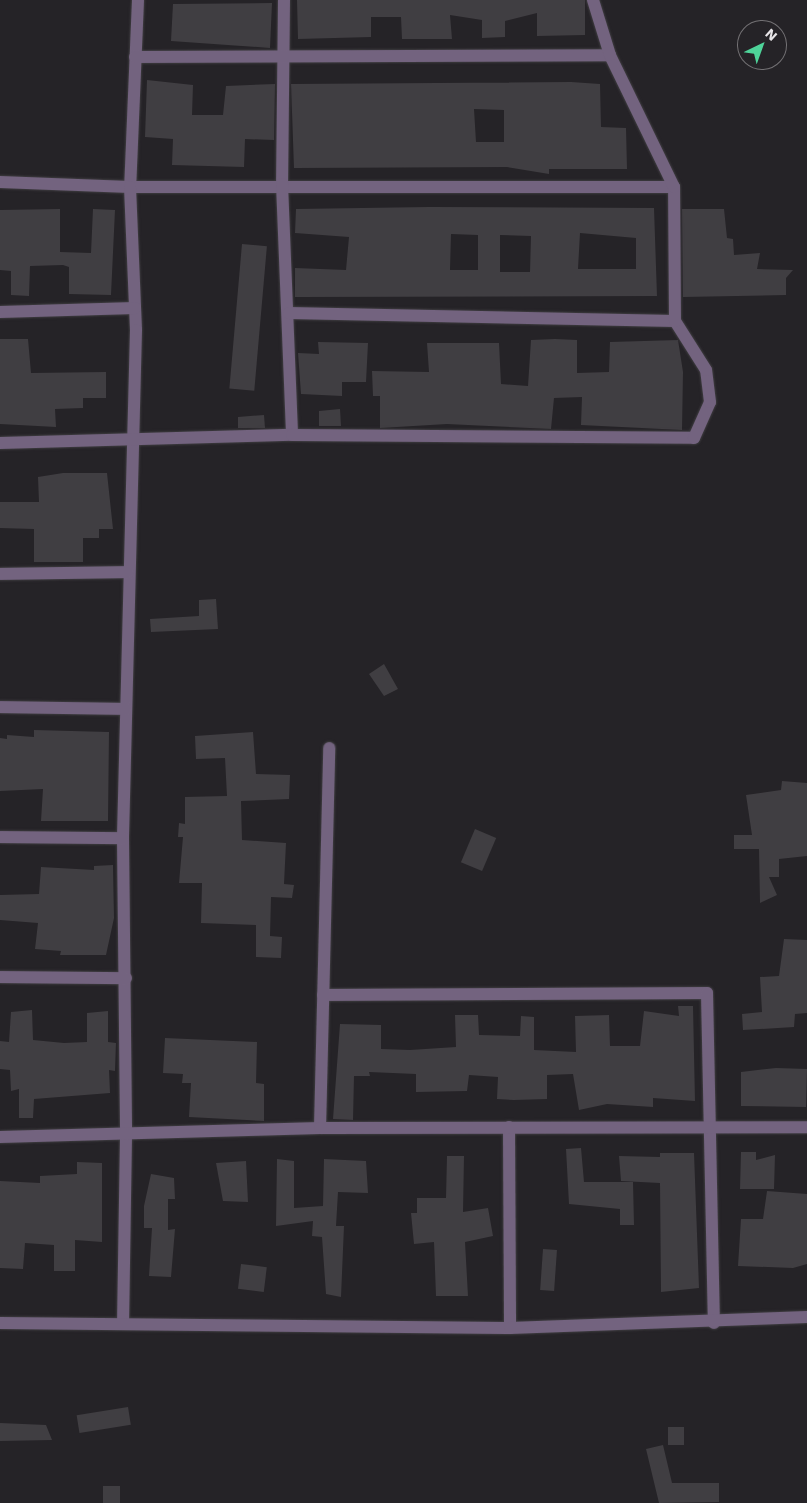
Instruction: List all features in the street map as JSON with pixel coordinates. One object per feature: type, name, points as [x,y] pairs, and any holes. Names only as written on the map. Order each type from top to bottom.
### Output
[{"type":"street","points":[[123,1323],[126,978],[123,838],[135,308],[130,187],[138,0]]},
{"type":"street","points":[[284,0],[282,184],[292,435]]},
{"type":"street","points":[[0,443],[292,435],[694,438],[710,402],[706,370],[675,321],[674,187],[610,55],[593,0]]},
{"type":"street","points":[[135,57],[284,59],[610,55]]},
{"type":"street","points":[[0,182],[130,187],[282,184],[674,187]]},
{"type":"street","points":[[0,312],[135,308]]},
{"type":"street","points":[[288,313],[675,321]]},
{"type":"street","points":[[0,574],[128,572]]},
{"type":"street","points":[[0,707],[126,709]]},
{"type":"street","points":[[320,1128],[329,748]]},
{"type":"street","points":[[0,837],[123,838]]},
{"type":"street","points":[[0,977],[126,978]]},
{"type":"street","points":[[323,995],[707,993],[714,1323]]},
{"type":"street","points":[[509,1127],[510,1328]]},
{"type":"street","points":[[0,1137],[126,1136],[320,1128],[807,1127]]},
{"type":"street","points":[[0,1323],[510,1328],[714,1323],[807,1317]]},
{"type":"building","points":[[297,0],[585,0],[585,35],[537,36],[537,13],[505,21],[505,37],[482,38],[482,20],[450,15],[452,39],[402,39],[401,17],[371,17],[371,37],[298,39]]},
{"type":"building","points":[[272,3],[270,48],[171,41],[173,4]]},
{"type":"building","points":[[147,80],[193,85],[192,115],[223,115],[226,86],[275,84],[274,140],[245,139],[244,167],[172,165],[173,139],[145,137]]},
{"type":"building","points":[[571,82],[600,84],[601,127],[626,128],[627,169],[549,169],[549,174],[507,167],[294,168],[291,84]],"holes":[[[474,109],[504,110],[504,142],[476,142]]]},
{"type":"building","points":[[429,207],[654,208],[657,296],[295,297],[295,268],[346,270],[349,237],[295,233],[296,209]],"holes":[[[580,233],[636,238],[636,269],[578,269]],[[451,234],[478,235],[478,270],[450,270]],[[500,235],[531,236],[530,272],[500,272]]]},
{"type":"building","points":[[60,209],[60,252],[91,253],[93,209],[115,210],[111,295],[69,294],[69,267],[63,265],[30,266],[29,296],[11,295],[11,271],[0,270],[0,210]]},
{"type":"building","points":[[682,209],[724,209],[727,238],[733,239],[734,255],[760,253],[757,269],[793,270],[786,278],[786,295],[683,297]]},
{"type":"building","points":[[242,244],[267,246],[254,391],[229,388]]},
{"type":"building","points":[[0,339],[28,339],[31,373],[106,372],[106,398],[83,398],[83,408],[55,409],[56,427],[0,424]]},
{"type":"building","points":[[531,340],[577,340],[577,373],[609,372],[610,342],[678,340],[683,372],[682,430],[581,425],[582,397],[554,398],[551,429],[447,424],[380,428],[380,396],[373,396],[372,371],[429,372],[427,343],[499,343],[501,384],[528,386]]},
{"type":"building","points":[[318,342],[368,343],[366,382],[342,382],[342,396],[301,394],[298,353],[319,354]]},
{"type":"building","points":[[340,409],[341,426],[319,426],[319,411]]},
{"type":"building","points":[[264,415],[265,428],[238,428],[238,417]]},
{"type":"building","points":[[63,473],[107,473],[113,529],[99,529],[99,538],[83,538],[83,562],[34,562],[34,529],[0,528],[0,502],[39,502],[38,477]]},
{"type":"building","points":[[216,599],[218,629],[151,632],[150,619],[199,616],[199,600]]},
{"type":"building","points":[[384,664],[398,689],[384,696],[369,674]]},
{"type":"building","points":[[34,730],[109,732],[108,821],[41,821],[43,789],[0,791],[0,738],[7,739],[7,735],[34,737]]},
{"type":"building","points":[[253,732],[256,774],[290,775],[289,799],[241,801],[242,840],[286,843],[284,884],[294,885],[292,898],[271,897],[270,936],[282,937],[281,958],[256,957],[256,925],[201,923],[202,883],[179,883],[183,837],[178,837],[179,823],[185,824],[185,797],[227,796],[225,758],[196,759],[195,736]]},
{"type":"building","points":[[782,781],[807,783],[807,856],[779,859],[779,877],[769,877],[777,895],[760,903],[759,849],[734,849],[734,835],[752,835],[746,795],[781,790]]},
{"type":"building","points":[[475,829],[496,838],[482,871],[461,862]]},
{"type":"building","points":[[113,865],[114,918],[106,955],[60,955],[61,951],[35,949],[38,923],[0,920],[0,895],[39,894],[41,867],[94,870],[94,866]]},
{"type":"building","points":[[784,939],[807,940],[807,1013],[795,1014],[794,1027],[743,1030],[742,1014],[762,1012],[760,977],[779,976]]},
{"type":"building","points":[[678,1006],[693,1006],[695,1101],[653,1098],[653,1107],[607,1104],[579,1110],[573,1074],[547,1075],[547,1099],[514,1100],[497,1099],[498,1077],[469,1075],[467,1091],[416,1092],[416,1074],[369,1072],[370,1076],[354,1076],[353,1120],[333,1119],[340,1024],[381,1025],[381,1049],[410,1050],[456,1047],[455,1015],[478,1015],[479,1035],[520,1036],[521,1016],[534,1017],[534,1050],[576,1052],[575,1016],[609,1015],[610,1046],[640,1046],[644,1011],[679,1016]]},
{"type":"building","points":[[32,1010],[33,1040],[64,1043],[87,1042],[87,1013],[108,1011],[108,1042],[116,1043],[115,1071],[109,1070],[110,1093],[34,1099],[33,1118],[19,1118],[19,1089],[11,1091],[10,1070],[0,1069],[0,1041],[9,1042],[11,1012]]},
{"type":"building","points":[[165,1038],[257,1042],[256,1083],[264,1084],[264,1121],[189,1117],[191,1083],[182,1083],[183,1074],[163,1073]]},
{"type":"building","points":[[776,1068],[807,1069],[806,1107],[741,1106],[741,1072]]},
{"type":"building","points":[[581,1148],[584,1182],[633,1182],[634,1225],[620,1225],[620,1209],[569,1204],[566,1149]]},
{"type":"building","points":[[741,1152],[756,1152],[756,1160],[775,1155],[774,1189],[740,1189]]},
{"type":"building","points":[[660,1153],[694,1153],[699,1288],[661,1292],[660,1183],[621,1181],[619,1156],[660,1157]]},
{"type":"building","points":[[447,1156],[464,1156],[463,1212],[488,1208],[493,1236],[465,1242],[468,1296],[436,1296],[434,1242],[414,1244],[411,1213],[417,1213],[417,1198],[446,1198]]},
{"type":"building","points":[[277,1159],[294,1161],[294,1208],[323,1206],[324,1159],[366,1161],[368,1193],[338,1192],[336,1226],[344,1226],[341,1297],[326,1294],[322,1237],[312,1236],[313,1221],[276,1226]]},
{"type":"building","points":[[246,1161],[248,1202],[223,1201],[216,1163]]},
{"type":"building","points":[[77,1162],[102,1163],[102,1242],[75,1240],[75,1271],[54,1271],[54,1245],[25,1243],[23,1269],[0,1268],[0,1181],[40,1183],[40,1176],[77,1174]]},
{"type":"building","points":[[151,1174],[174,1178],[175,1199],[168,1199],[168,1230],[175,1229],[171,1277],[149,1276],[152,1228],[144,1228],[144,1206]]},
{"type":"building","points":[[767,1191],[807,1194],[807,1264],[793,1268],[738,1266],[741,1219],[763,1219]]},
{"type":"building","points":[[543,1249],[557,1250],[554,1291],[540,1290]]},
{"type":"building","points":[[241,1264],[267,1267],[264,1292],[238,1289]]},
{"type":"building","points":[[128,1407],[131,1425],[79,1433],[77,1415]]},
{"type":"building","points":[[0,1423],[46,1425],[52,1440],[0,1441]]},
{"type":"building","points":[[668,1427],[684,1427],[684,1445],[668,1445]]},
{"type":"building","points":[[663,1445],[672,1483],[719,1483],[719,1502],[659,1503],[646,1449]]},
{"type":"building","points":[[103,1486],[120,1486],[120,1503],[103,1503]]}]
